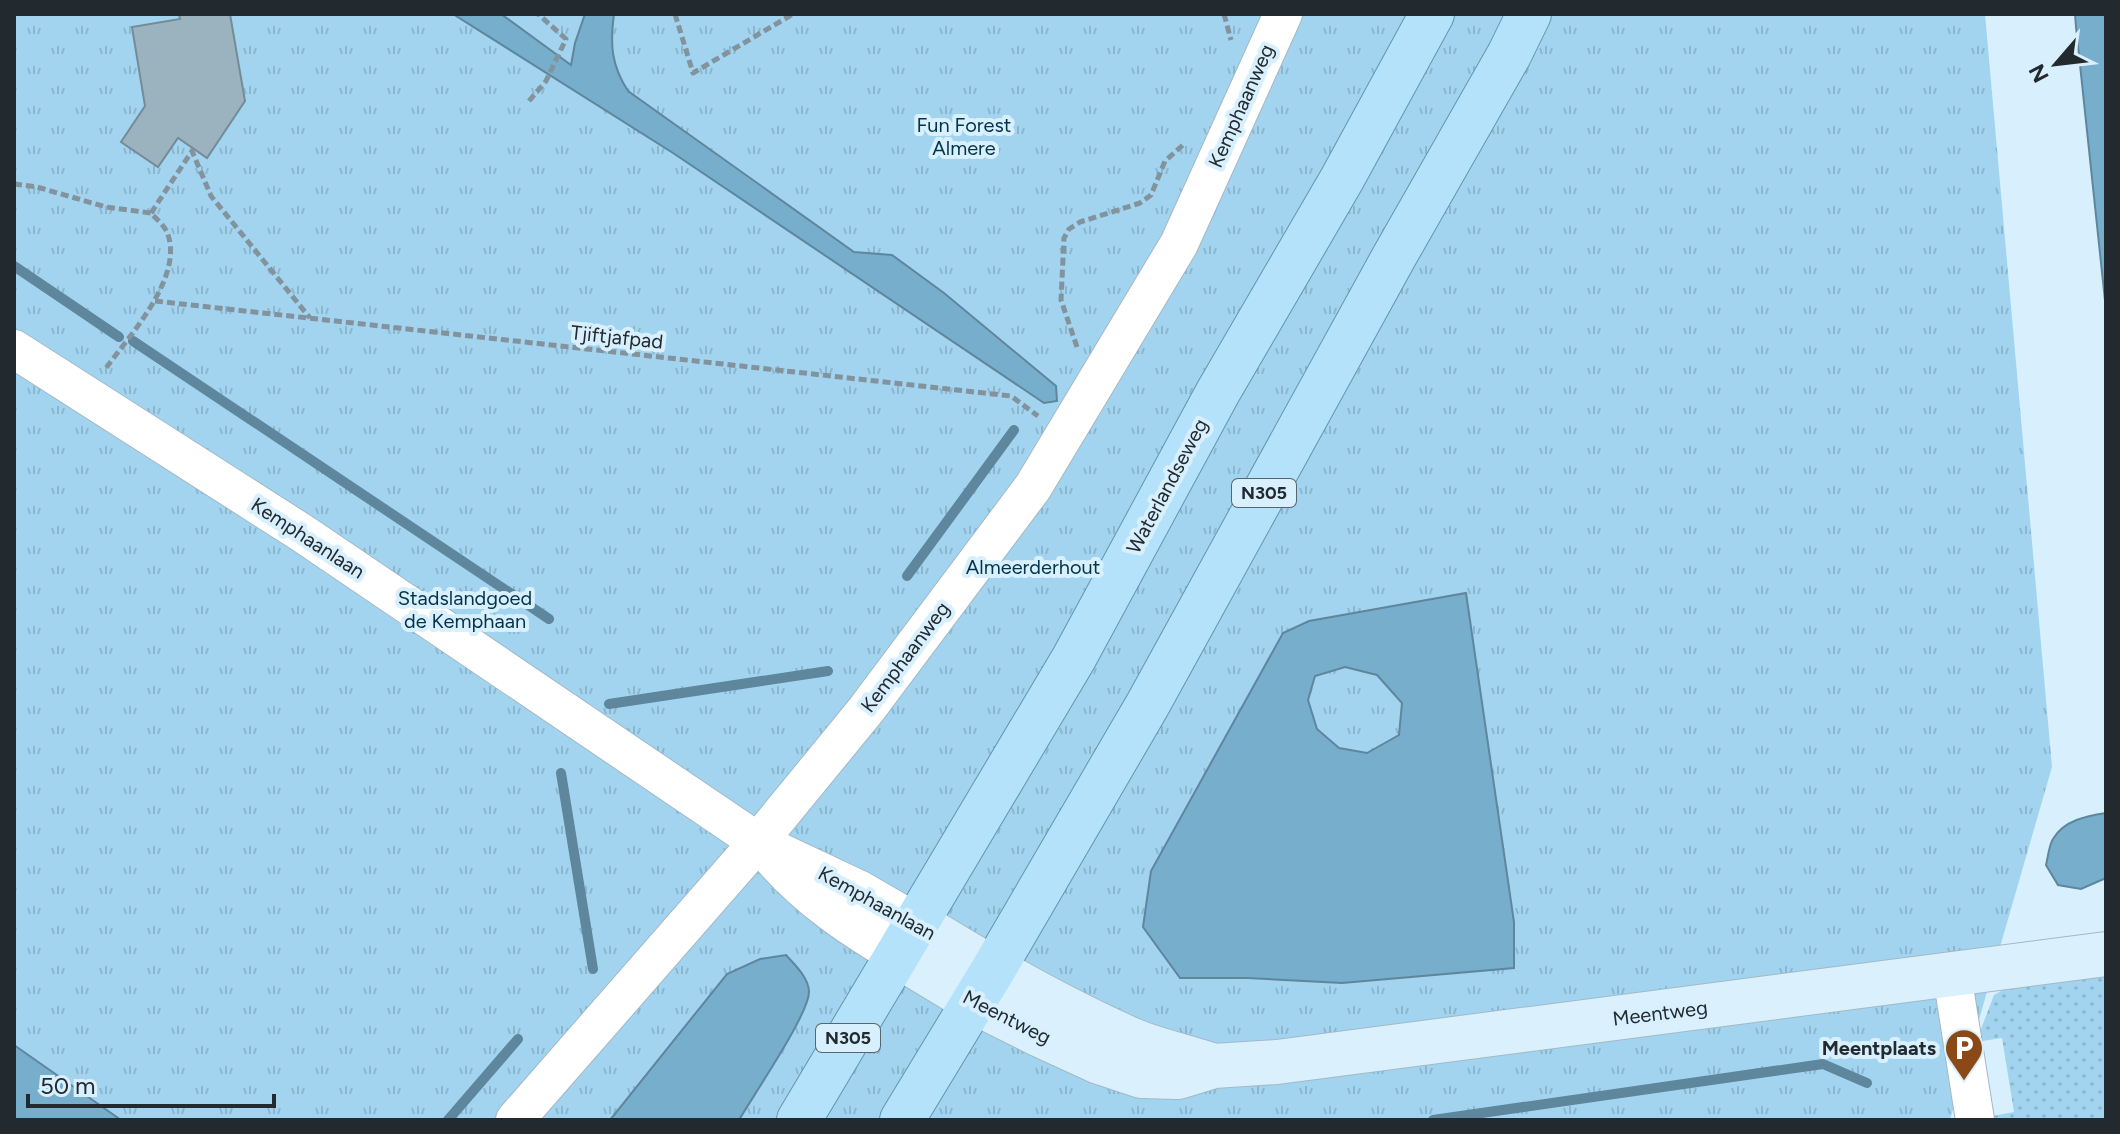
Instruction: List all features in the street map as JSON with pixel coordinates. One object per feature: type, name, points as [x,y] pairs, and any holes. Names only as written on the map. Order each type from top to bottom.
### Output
[{"type":"main road","name":"Waterlandseweg","points":[[799,1120],[1074,658],[1218,392],[1342,179],[1432,14]]},
{"type":"main road","name":"N305","points":[[902,1120],[1148,704],[1529,14]]},
{"type":"street","name":"Kemphaanweg","points":[[515,1120],[758,842],[866,710],[1033,487],[1179,244],[1283,14]]},
{"type":"street","name":"Kemphaanlaan","points":[[14,349],[302,533],[758,842],[795,884],[843,923],[907,940],[984,986]]},
{"type":"street","name":"Meentweg","points":[[984,986],[1214,1066],[1277,1062],[2106,954]]},
{"type":"street","points":[[1952,975],[1975,1120]]},
{"type":"path","points":[[529,101],[546,81],[566,39],[538,14]]},
{"type":"path","points":[[675,14],[693,73],[793,14]]},
{"type":"path","points":[[1224,14],[1232,44]]},
{"type":"path","points":[[1093,387],[1061,300],[1064,238],[1069,229],[1080,222],[1140,203],[1151,195],[1165,161],[1187,142]]},
{"type":"path","points":[[151,213],[192,151],[211,196],[311,319]]},
{"type":"path","points":[[14,184],[37,187],[106,207],[151,213],[167,231],[171,257],[155,301],[86,395]]},
{"type":"path","name":"Tjiftjafpad","points":[[155,301],[1011,396],[1064,436]]},
{"type":"green space","name":"Almeerderhout","points":[[14,14],[1985,14],[2052,767],[1950,1120],[14,1120]]},
{"type":"green space","points":[[2106,969],[2106,1120],[1988,1120],[1987,1117],[2014,1112],[2002,1038],[1976,1042],[1994,995],[2022,979]]},
{"type":"shaded area","points":[[453,14],[501,14],[571,65],[585,14],[614,14],[613,54],[628,91],[854,252],[892,255],[944,293],[1056,386],[1057,401],[1044,403],[673,153]]},
{"type":"shaded area","points":[[2075,14],[2106,14],[2106,310],[2076,27]]},
{"type":"shaded area","points":[[1466,593],[1514,922],[1514,968],[1342,983],[1180,978],[1143,927],[1151,871],[1283,633],[1309,621]],"holes":[[[1345,667],[1377,675],[1402,703],[1399,735],[1367,753],[1339,748],[1317,729],[1308,700],[1315,676]]]},
{"type":"shaded area","points":[[2106,813],[2106,878],[2081,889],[2058,885],[2046,865],[2053,839],[2070,823]]},
{"type":"shaded area","points":[[786,955],[807,982],[807,1003],[791,1036],[739,1120],[610,1120],[727,974],[760,959]]},
{"type":"shaded area","points":[[14,1045],[121,1120],[14,1120]]},
{"type":"building","points":[[179,14],[230,14],[245,101],[207,158],[178,138],[158,167],[121,142],[145,106],[132,27],[180,19]]},
{"type":"waterway","points":[[14,266],[119,337]]},
{"type":"waterway","points":[[133,341],[549,619]]},
{"type":"waterway","points":[[907,576],[1014,430]]},
{"type":"waterway","points":[[609,704],[828,671]]},
{"type":"waterway","points":[[561,773],[593,969]]},
{"type":"waterway","points":[[448,1120],[518,1039]]},
{"type":"waterway","points":[[1433,1120],[1823,1064],[1867,1083]]},
{"type":"place","name":"Meentplaats","points":[[1964,1082]]},
{"type":"park label","name":"Fun Forest Almere","points":[[964,136]]},
{"type":"park label","name":"Stadslandgoed de Kemphaan","points":[[465,610]]}]
